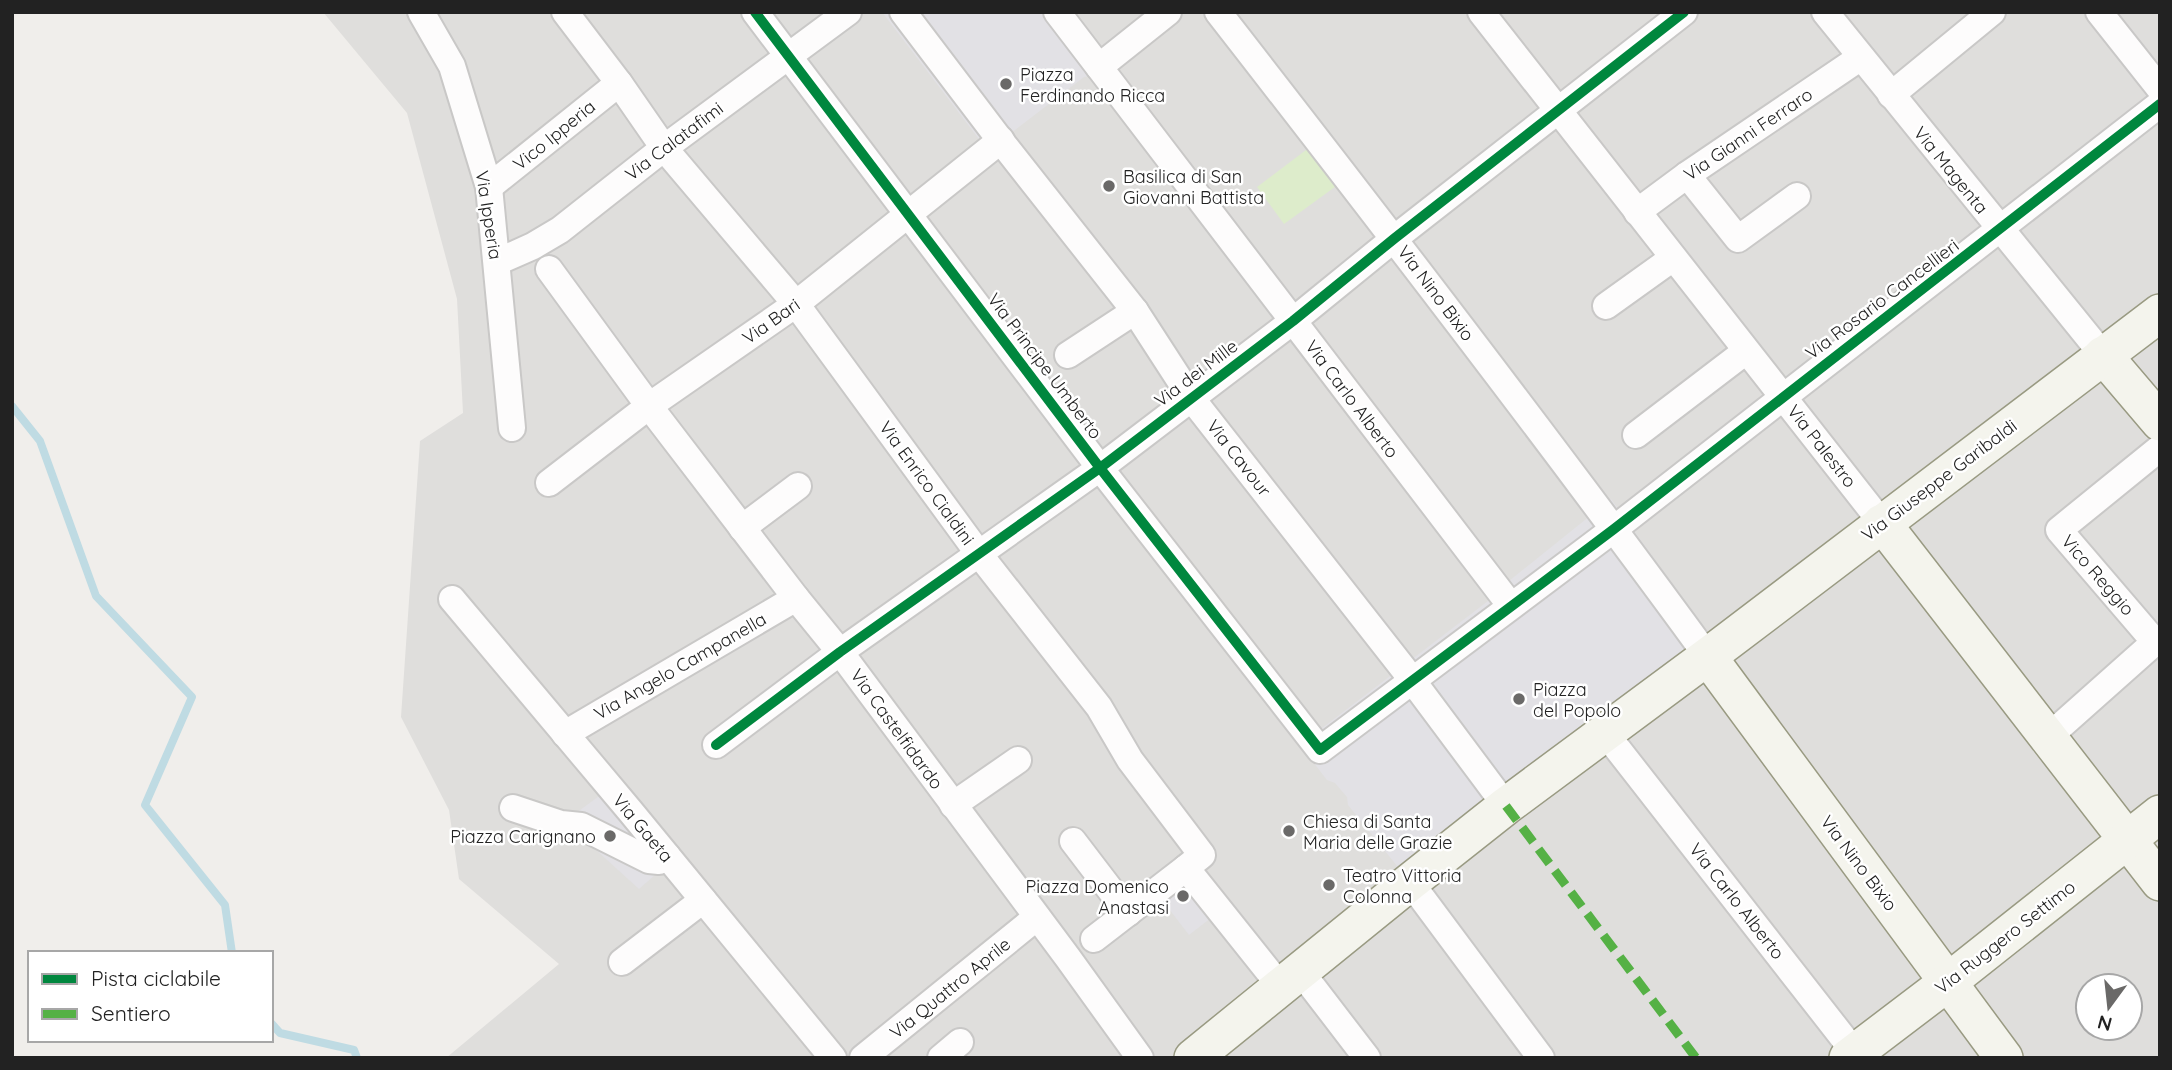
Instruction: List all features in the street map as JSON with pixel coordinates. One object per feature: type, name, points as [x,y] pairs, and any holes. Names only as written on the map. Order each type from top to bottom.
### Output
[{"type":"main road","name":"Via Giuseppe Garibaldi","points":[[1410,881],[1506,806],[1610,739],[1882,523],[2160,313]]},
{"type":"main road","name":"Via Magenta","points":[[2103,355],[2160,422]]},
{"type":"main road","name":"Via Palestro","points":[[1882,523],[2160,883]]},
{"type":"main road","name":"Via Nino Bixio","points":[[1714,657],[2004,1058]]},
{"type":"main road","name":"Via Ruggero Settimo","points":[[1854,1056],[2160,814]]},
{"type":"main road","points":[[1193,1058],[1410,881]]},
{"type":"street","name":"Via Enrico Cialdini","points":[[565,12],[664,148],[796,304],[979,554],[1099,707],[1130,760],[1202,855],[1186,868]]},
{"type":"street","name":"Via Principe Umberto","points":[[755,12],[1100,468],[1311,738]]},
{"type":"street","name":"Via Calatafimi","points":[[497,262],[560,230],[664,148],[848,12]]},
{"type":"street","name":"Via Cavour","points":[[904,12],[997,145],[1135,312],[1192,398],[1506,806]]},
{"type":"street","name":"Via Carlo Alberto","points":[[1057,12],[1103,67],[1505,598]]},
{"type":"street","points":[[1103,67],[1168,12]]},
{"type":"street","name":"Via Nino Bixio","points":[[1218,12],[1613,520],[1714,657]]},
{"type":"street","name":"Via dei Mille","points":[[716,746],[840,652],[1100,468],[1293,321],[1684,12]]},
{"type":"street","name":"Via Magenta","points":[[1825,12],[2103,355]]},
{"type":"street","points":[[1891,95],[1993,12]]},
{"type":"street","points":[[2099,12],[2160,89]]},
{"type":"street","name":"Via Ipperia","points":[[423,13],[452,66],[489,187],[512,428]]},
{"type":"street","name":"Via Palestro","points":[[1483,13],[1882,523]]},
{"type":"street","name":"Via Gianni Ferraro","points":[[1637,212],[1861,57]]},
{"type":"street","name":"Vico Ipperia","points":[[489,187],[619,83]]},
{"type":"street","name":"Via Rosario Cancellieri","points":[[1311,738],[1320,750],[1407,674],[1505,598],[1784,395],[2001,230],[2160,104]]},
{"type":"street","name":"Via Bari","points":[[549,483],[649,406],[796,304],[997,145]]},
{"type":"street","points":[[1687,175],[1738,240],[1797,195]]},
{"type":"street","points":[[1606,306],[1673,258]]},
{"type":"street","name":"Via Castelfidardo","points":[[549,269],[649,406],[840,652],[1140,1058]]},
{"type":"street","points":[[1068,355],[1135,312]]},
{"type":"street","points":[[1636,435],[1746,351]]},
{"type":"street","name":"Vico Reggio","points":[[2047,738],[2155,642],[2059,530],[2160,447]]},
{"type":"street","points":[[742,528],[797,486]]},
{"type":"street","name":"Via Angelo Campanella","points":[[565,734],[796,598]]},
{"type":"street","name":"Via Gaeta","points":[[452,599],[833,1058]]},
{"type":"street","name":"Via Carlo Alberto","points":[[1610,739],[1854,1056]]},
{"type":"street","points":[[953,805],[1018,760]]},
{"type":"street","points":[[513,808],[561,824],[581,826],[649,860],[659,861],[667,856]]},
{"type":"street","points":[[1073,841],[1128,913]]},
{"type":"street","points":[[1094,939],[1186,868],[1367,1058]]},
{"type":"street","points":[[1410,881],[1541,1058]]},
{"type":"street","points":[[622,962],[703,900]]},
{"type":"street","name":"Via Quattro Aprile","points":[[863,1058],[1037,917]]},
{"type":"shaded area","points":[[323,12],[2160,12],[2160,1058],[446,1058],[559,964],[459,879],[449,810],[401,717],[420,441],[463,413],[457,299],[407,113]]},
{"type":"shaded area","name":"Piazza Ferdinando Ricca","points":[[882,12],[1071,12],[1117,71],[1084,77],[1011,133],[995,160]]},
{"type":"shaded area","name":"Piazza del Popolo","points":[[1611,499],[1719,648],[1604,755],[1422,897],[1348,805],[1347,797],[1335,783],[1327,780],[1300,745],[1488,601]]},
{"type":"shaded area","name":"Piazza Carignano","points":[[610,788],[671,861],[639,889],[596,850],[558,833],[561,824]]},
{"type":"shaded area","name":"Piazza Domenico Anastasi","points":[[1179,859],[1220,911],[1189,935],[1149,883]]},
{"type":"green space","points":[[1310,147],[1339,184],[1284,224],[1257,187]]},
{"type":"waterway","points":[[12,406],[40,441],[96,596],[192,697],[145,805],[225,905],[232,951]]},
{"type":"waterway","points":[[273,1025],[280,1033],[354,1050],[357,1058]]},
{"type":"marked path","points":[[1506,806],[1696,1058]]},
{"type":"cycle path","points":[[755,12],[1100,468],[1320,750],[1614,529],[2160,104]]},
{"type":"cycle path","points":[[716,745],[840,652],[1100,468],[1293,321],[1684,12]]},
{"type":"place","name":"Piazza Ferdinando Ricca","points":[[1006,84]]},
{"type":"place","name":"Basilica di San Giovanni Battista","points":[[1109,186]]},
{"type":"place","name":"Piazza del Popolo","points":[[1519,699]]},
{"type":"place","name":"Chiesa di Santa Maria delle Grazie","points":[[1289,831]]},
{"type":"place","name":"Piazza Carignano","points":[[610,836]]},
{"type":"place","name":"Teatro Vittoria Colonna","points":[[1329,885]]},
{"type":"place","name":"Piazza Domenico Anastasi","points":[[1183,896]]}]
